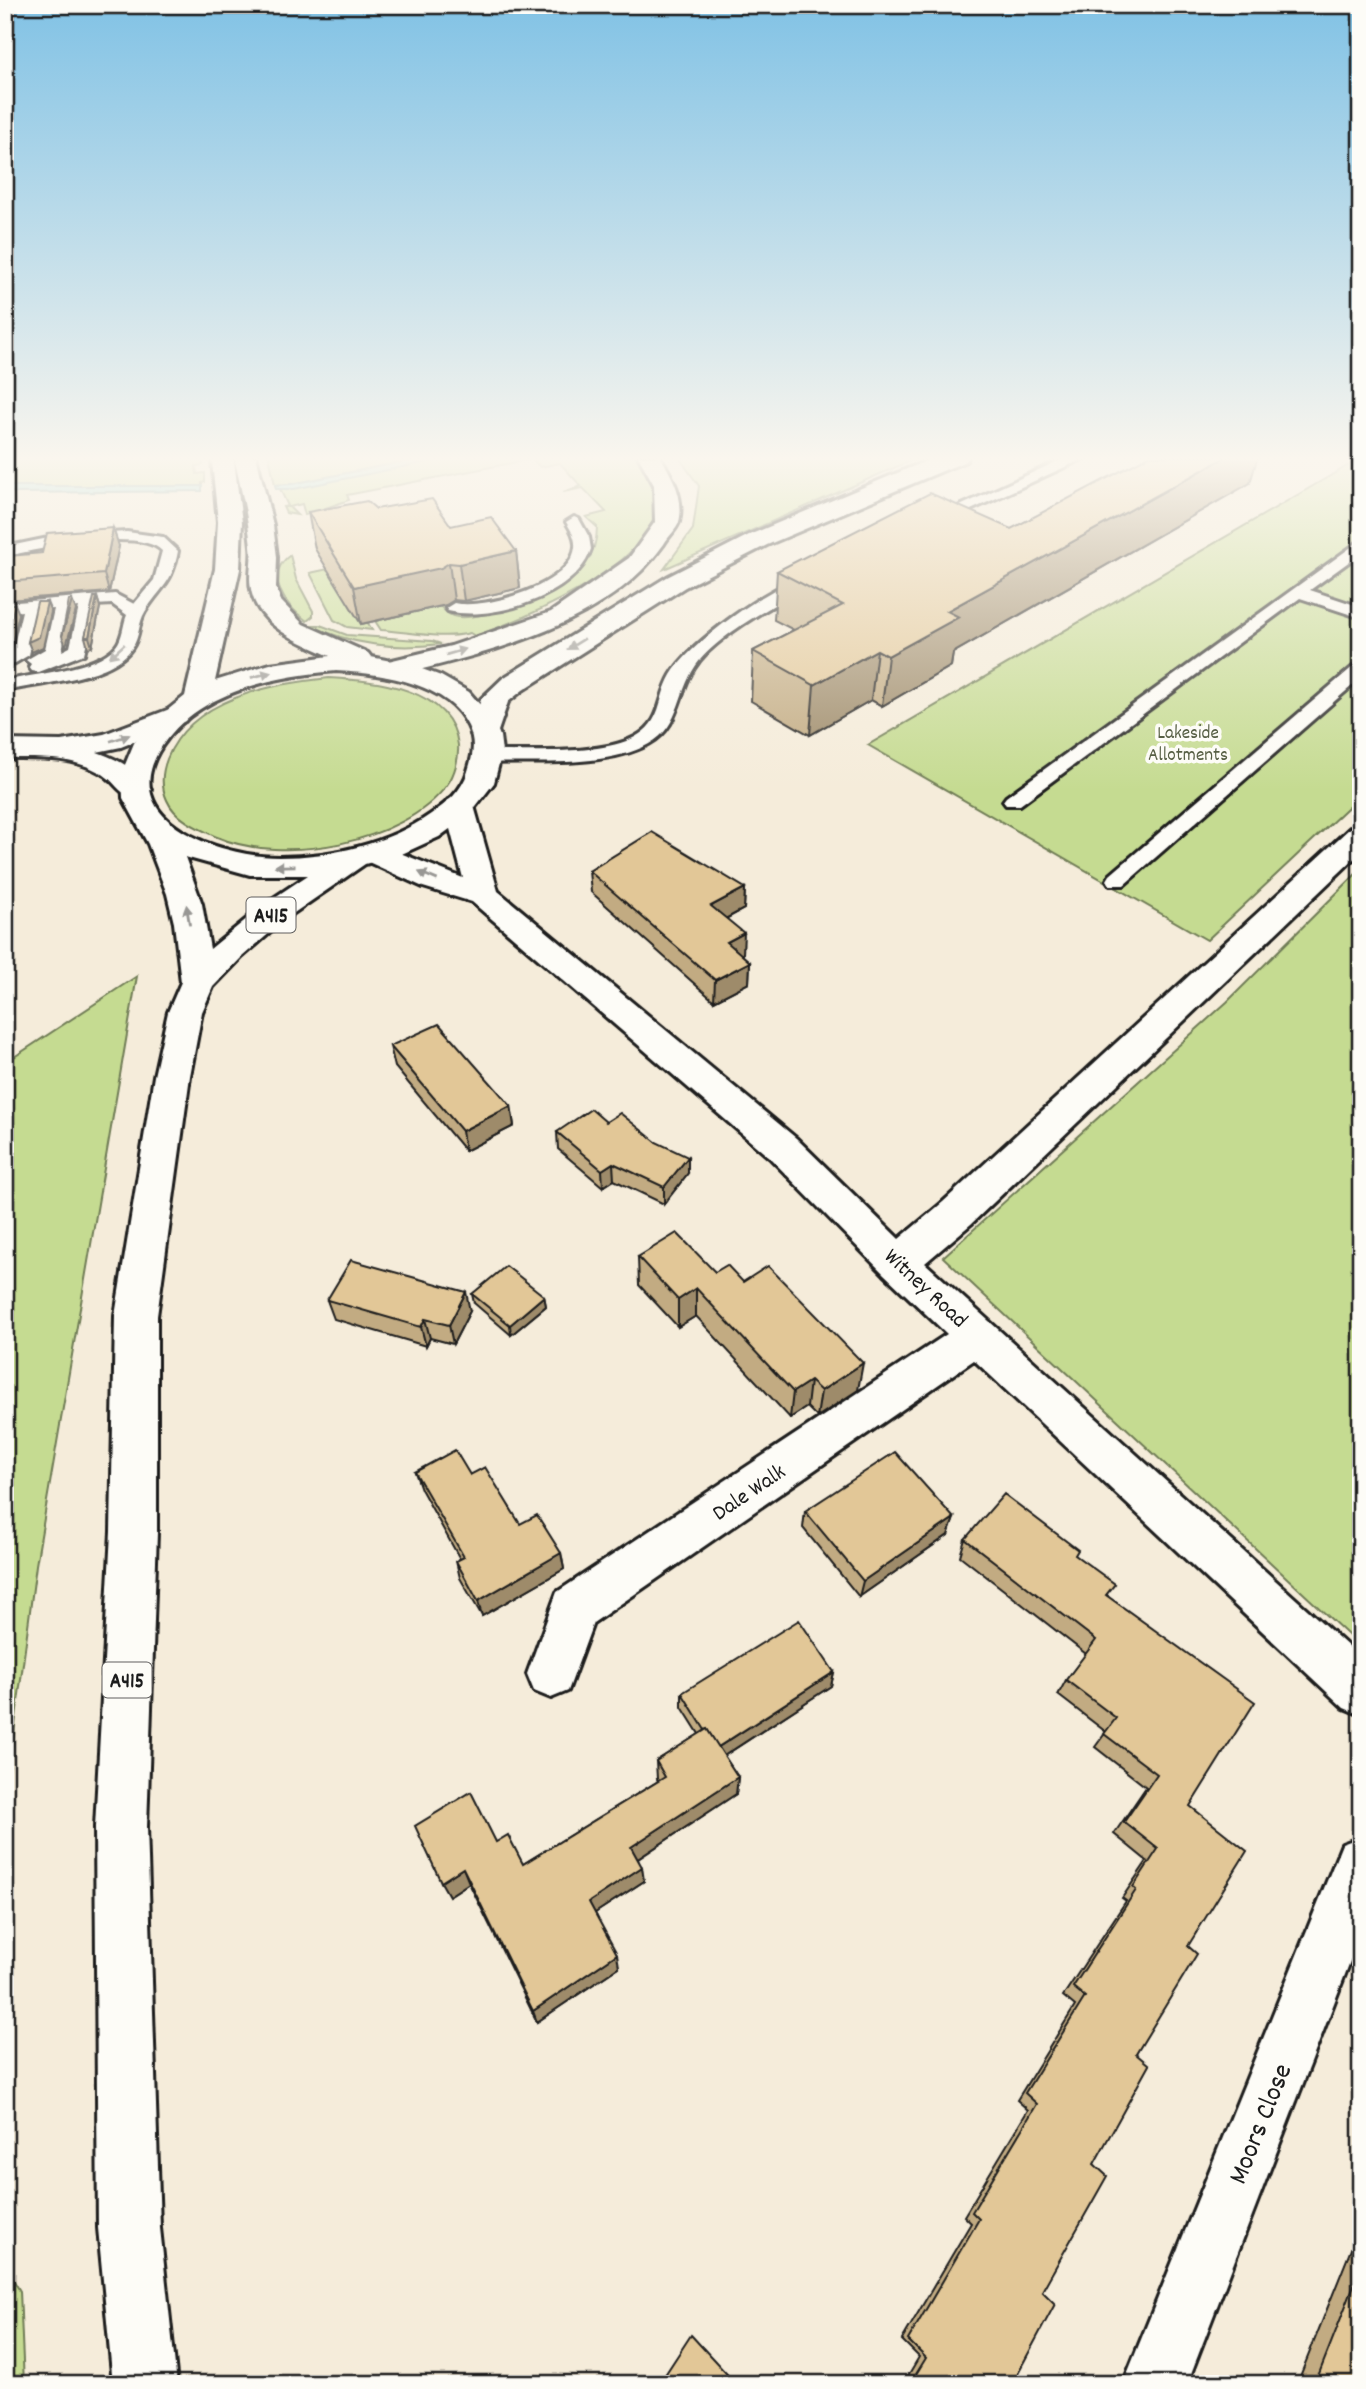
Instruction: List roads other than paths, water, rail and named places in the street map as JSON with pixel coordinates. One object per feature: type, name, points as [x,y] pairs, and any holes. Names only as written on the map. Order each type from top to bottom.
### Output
[{"type":"main road","points":[[198,982],[186,905],[154,825],[142,807],[136,789],[137,769],[144,750],[158,732],[187,707],[225,585],[227,567]]},
{"type":"main road","points":[[265,567],[263,588],[269,604],[294,630],[382,668],[426,679],[448,690],[472,710],[486,746]]},
{"type":"main road","points":[[5,749],[61,750],[111,741],[243,680],[282,670],[333,664],[382,668],[460,652],[560,617],[632,567]]},
{"type":"main road","points":[[154,825],[194,851],[242,864],[285,867],[364,856],[414,837],[439,823],[459,806],[474,788],[484,770],[495,699],[513,684],[676,582],[704,567]]},
{"type":"main road","points":[[61,750],[112,766],[136,789]]},
{"type":"main road","points":[[459,806],[483,895]]},
{"type":"main road","points":[[898,1263],[957,1213],[1361,835]]},
{"type":"main road","name":"Witney Road","points":[[364,856],[483,895],[783,1148],[898,1263],[1361,1691]]},
{"type":"main road","name":"A415","points":[[145,2384],[129,2228],[121,1827],[134,1532],[136,1316],[172,1076],[185,1012],[198,982],[230,948],[277,910],[364,856]]},
{"type":"main road","name":"Dale Walk","points":[[551,1674],[575,1608],[978,1335]]},
{"type":"main road","name":"Moors Close","points":[[1155,2384],[1361,1863]]},
{"type":"lane","points":[[5,686],[82,669],[112,657],[124,648],[136,613],[165,579],[167,567]]},
{"type":"lane","points":[[454,607],[468,611],[515,601],[532,594],[573,567]]},
{"type":"lane","points":[[1013,801],[1331,567]]},
{"type":"lane","points":[[486,746],[607,753],[640,741],[661,727],[679,676],[696,654],[755,608],[822,572]]},
{"type":"lane","points":[[1299,592],[1361,613]]},
{"type":"lane","points":[[5,608],[115,599],[136,613]]},
{"type":"lane","points":[[5,681],[78,650],[88,601]]},
{"type":"lane","points":[[5,674],[53,652],[63,603]]},
{"type":"lane","points":[[5,664],[20,655],[32,606]]},
{"type":"lane","points":[[1117,880],[1361,669]]},
{"type":"park label","name":"Lakeside Allotments","points":[[1188,742]]}]
